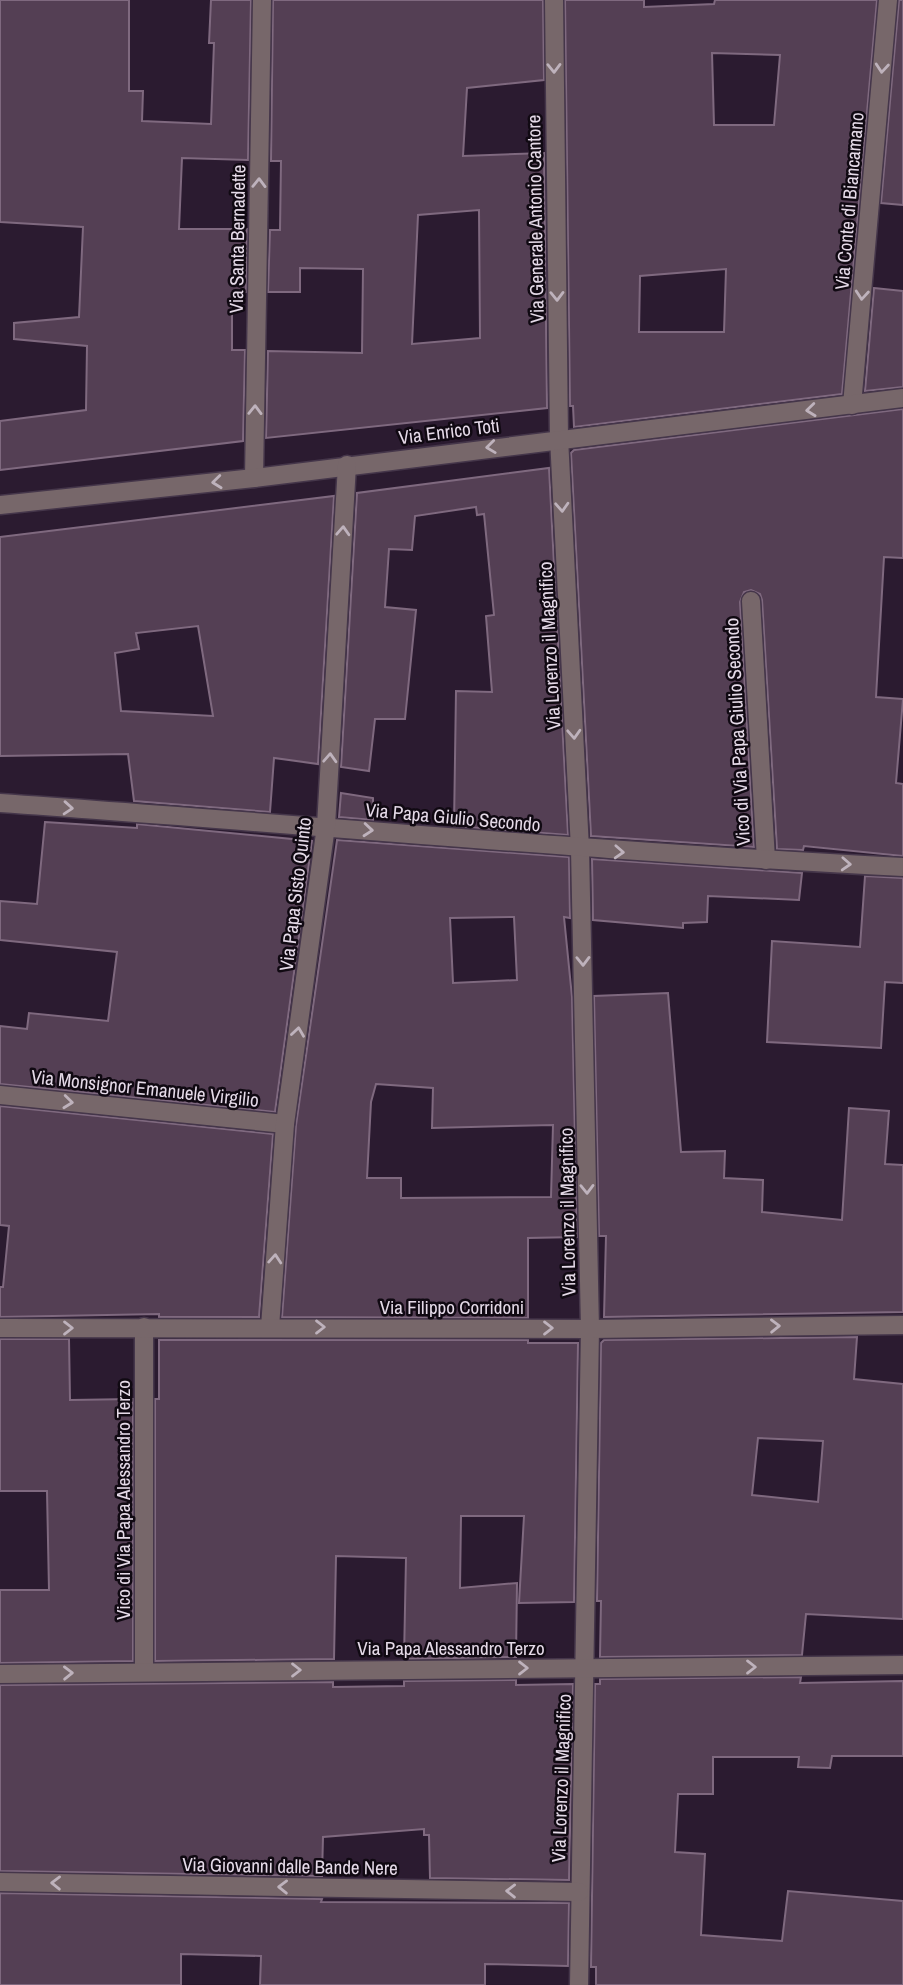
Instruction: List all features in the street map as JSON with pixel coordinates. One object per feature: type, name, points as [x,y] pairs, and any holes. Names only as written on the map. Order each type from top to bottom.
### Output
[{"type":"street","name":"Via Santa Bernadette","points":[[254,478],[262,0]]},
{"type":"street","name":"Via Generale Antonio Cantore","points":[[554,0],[559,439]]},
{"type":"street","name":"Via Conte di Biancamano","points":[[852,405],[888,0]]},
{"type":"street","name":"Via Enrico Toti","points":[[0,505],[254,478],[903,398]]},
{"type":"street","name":"Via Lorenzo il Magnifico","points":[[559,439],[580,849],[590,1329],[579,1985]]},
{"type":"street","name":"Via Papa Sisto Quinto","points":[[270,1327],[285,1124],[326,826],[347,465]]},
{"type":"street","name":"Vico di Via Papa Giulio Secondo","points":[[751,601],[766,860]]},
{"type":"street","name":"Via Papa Giulio Secondo","points":[[0,803],[326,826],[580,849],[903,867]]},
{"type":"street","name":"Via Monsignor Emanuele Virgilio","points":[[0,1095],[285,1124]]},
{"type":"street","name":"Via Filippo Corridoni","points":[[0,1328],[590,1329],[903,1325]]},
{"type":"street","name":"Vico di Via Papa Alessandro Terzo","points":[[144,1327],[144,1672]]},
{"type":"street","name":"Via Papa Alessandro Terzo","points":[[0,1674],[903,1665]]},
{"type":"street","name":"Via Giovanni dalle Bande Nere","points":[[0,1882],[579,1892]]},
{"type":"building","points":[[0,0],[129,0],[129,91],[143,91],[142,121],[211,124],[214,43],[209,43],[211,0],[251,0],[248,160],[182,158],[179,229],[247,229],[246,292],[232,292],[232,350],[245,350],[243,441],[0,470],[0,421],[86,410],[87,346],[14,339],[14,323],[79,317],[83,227],[0,222]]},
{"type":"building","points":[[273,0],[543,0],[544,80],[467,88],[463,156],[544,153],[547,408],[266,438],[268,351],[362,353],[363,269],[300,268],[300,292],[268,292],[270,230],[280,230],[281,161],[271,161]],"holes":[[[479,210],[480,338],[412,344],[418,215]]]},
{"type":"building","points":[[565,0],[644,0],[644,7],[714,4],[715,0],[877,0],[842,394],[574,427],[573,406],[570,406]],"holes":[[[712,53],[780,55],[774,125],[714,125]],[[726,269],[724,332],[639,332],[640,276]]]},
{"type":"building","points":[[899,0],[903,0],[903,205],[881,203]]},
{"type":"building","points":[[874,288],[903,291],[903,387],[865,391]]},
{"type":"building","points":[[903,409],[903,558],[884,557],[876,697],[903,699],[896,783],[903,784],[903,856],[804,846],[803,850],[777,849],[762,600],[760,594],[751,590],[744,592],[740,602],[754,847],[591,836],[571,453],[574,450]]},
{"type":"building","points":[[549,468],[568,835],[454,826],[456,691],[492,692],[486,616],[494,615],[484,514],[477,515],[476,507],[415,516],[412,550],[389,549],[385,607],[416,610],[405,719],[375,719],[369,771],[341,767],[357,493]]},
{"type":"building","points":[[334,496],[318,764],[274,758],[270,812],[134,801],[128,754],[0,756],[0,537]],"holes":[[[198,626],[213,716],[121,711],[115,653],[139,649],[136,633]]]},
{"type":"building","points":[[341,793],[373,798],[373,820],[339,817]]},
{"type":"building","points":[[45,822],[137,828],[137,824],[312,841],[275,1112],[0,1084],[0,1026],[27,1029],[29,1013],[108,1021],[117,952],[0,940],[0,901],[37,904]]},
{"type":"building","points":[[337,840],[569,857],[570,918],[564,917],[572,997],[577,1237],[528,1238],[528,1318],[282,1317],[296,1125]],"holes":[[[514,917],[517,980],[453,983],[450,918]],[[376,1084],[433,1088],[432,1128],[553,1125],[551,1197],[401,1198],[401,1178],[367,1178],[371,1102]]]},
{"type":"building","points":[[592,859],[802,873],[799,900],[708,896],[707,922],[683,923],[683,928],[593,920]]},
{"type":"building","points":[[865,876],[903,878],[903,983],[885,982],[881,1048],[767,1042],[772,941],[860,947]]},
{"type":"building","points":[[668,993],[681,1152],[725,1151],[724,1178],[763,1180],[762,1212],[842,1220],[849,1108],[889,1111],[885,1164],[903,1165],[903,1312],[604,1317],[606,1236],[599,1236],[594,996]]},
{"type":"building","points":[[0,1106],[273,1134],[259,1317],[159,1317],[159,1314],[0,1317],[0,1287],[3,1287],[9,1226],[0,1225]]},
{"type":"building","points":[[857,1337],[854,1379],[903,1384],[903,1619],[806,1614],[802,1655],[600,1657],[601,1601],[597,1601],[601,1343],[604,1340]],"holes":[[[758,1438],[823,1441],[818,1502],[752,1495]]]},
{"type":"building","points":[[0,1339],[69,1339],[70,1400],[133,1399],[133,1661],[0,1663],[0,1590],[49,1590],[47,1491],[0,1491]]},
{"type":"building","points":[[159,1340],[528,1340],[528,1343],[578,1343],[574,1602],[519,1603],[524,1516],[461,1516],[460,1588],[517,1583],[516,1657],[404,1659],[406,1558],[336,1556],[334,1659],[155,1661],[155,1399],[159,1399]]},
{"type":"building","points":[[801,1677],[800,1683],[903,1681],[903,1756],[832,1756],[830,1768],[798,1767],[799,1757],[713,1757],[713,1794],[678,1794],[675,1852],[705,1854],[701,1935],[782,1941],[788,1891],[903,1901],[903,1985],[596,1985],[596,1967],[591,1967],[595,1684],[600,1684],[600,1679]]},
{"type":"building","points":[[516,1680],[516,1685],[573,1684],[569,1880],[430,1878],[429,1835],[424,1835],[424,1829],[323,1837],[322,1876],[0,1871],[0,1685],[333,1682],[333,1687],[404,1686],[404,1681]]},
{"type":"building","points":[[0,1893],[322,1899],[321,1902],[569,1903],[568,1966],[485,1964],[485,1985],[260,1985],[261,1956],[181,1954],[181,1985],[0,1985]]}]
